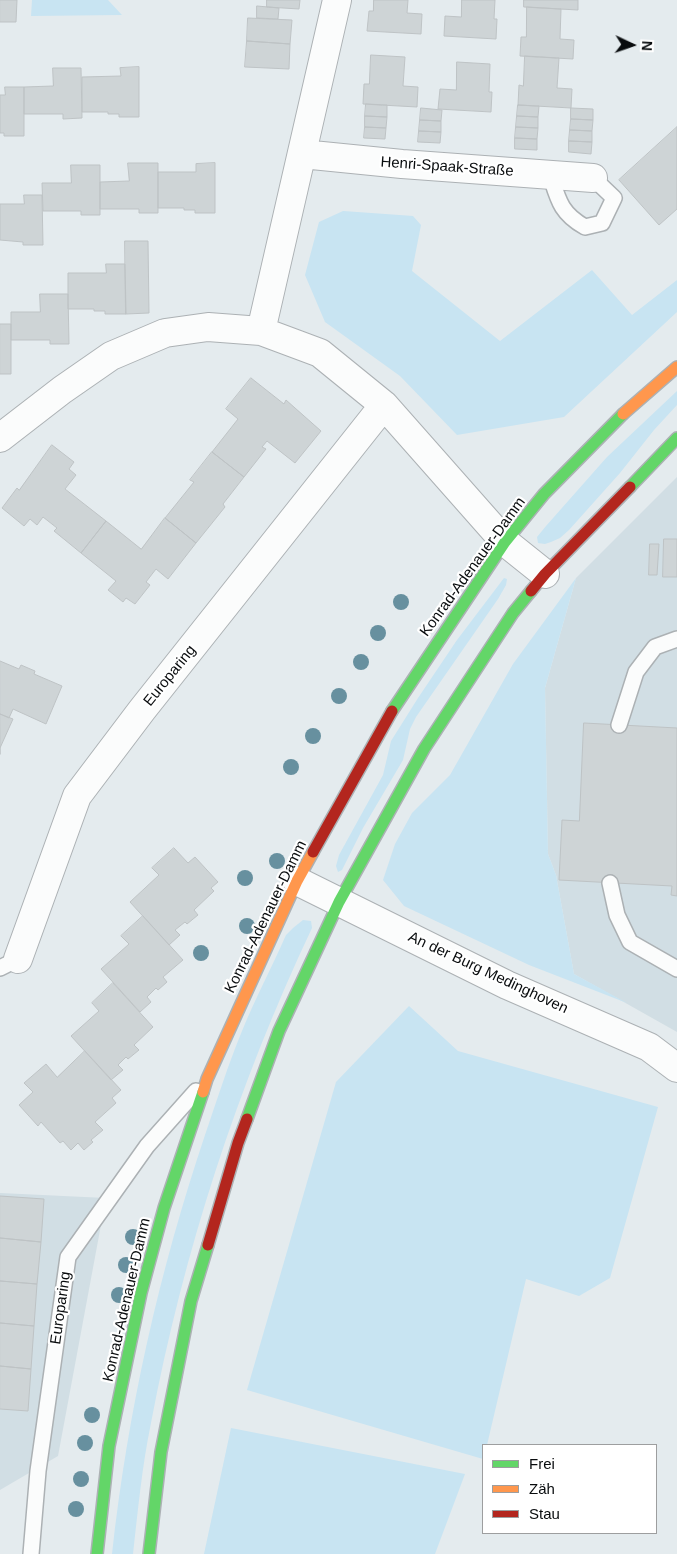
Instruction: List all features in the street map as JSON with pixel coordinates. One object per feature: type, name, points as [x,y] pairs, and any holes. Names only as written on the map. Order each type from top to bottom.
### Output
[{"type":"main road","name":"Konrad-Adenauer-Damm","points":[[97,1554],[109,1446],[141,1293],[164,1208],[207,1079],[297,881],[398,700],[506,542],[544,494],[633,404],[677,367]]},
{"type":"main road","points":[[148,1554],[161,1452],[191,1301],[238,1143],[280,1031],[339,902],[424,749],[513,613],[544,574],[677,438]]},
{"type":"street","points":[[261,330],[337,0]]},
{"type":"street","name":"Henri-Spaak-Straße","points":[[302,154],[402,164],[593,178]]},
{"type":"street","points":[[0,438],[62,390],[111,356],[165,333],[208,327],[261,330],[320,353],[384,405],[506,542],[544,574]]},
{"type":"street","name":"Europaring","points":[[9,964],[77,796],[142,710],[384,405]]},
{"type":"street","name":"An der Burg Medinghoven","points":[[297,881],[507,985],[648,1047],[677,1068]]},
{"type":"lane","points":[[550,174],[558,201],[571,219],[585,226],[602,222],[614,198],[593,178]]},
{"type":"lane","points":[[619,725],[636,672],[655,647],[677,639]]},
{"type":"lane","points":[[610,883],[617,915],[630,942],[677,969]]},
{"type":"lane","name":"Europaring","points":[[31,1554],[38,1471],[68,1257],[147,1146],[207,1079]]},
{"type":"shaded area","points":[[32,0],[108,0],[122,15],[31,16]]},
{"type":"shaded area","points":[[343,211],[413,216],[421,225],[412,271],[500,341],[592,270],[632,315],[677,280],[677,312],[564,417],[457,435],[400,376],[325,322],[305,275],[319,222]]},
{"type":"shaded area","points":[[677,391],[677,405],[569,530],[560,538],[551,542],[545,544],[538,543],[537,537],[607,457]]},
{"type":"shaded area","points":[[677,477],[677,1032],[574,974],[556,875],[548,854],[545,688],[576,578]]},
{"type":"shaded area","points":[[504,578],[507,579],[506,585],[498,599],[416,717],[410,729],[403,760],[363,828],[342,870],[338,872],[336,866],[339,855],[383,775],[391,741],[457,640]]},
{"type":"shaded area","points":[[576,578],[545,688],[548,854],[556,875],[574,974],[627,1003],[529,965],[404,906],[383,880],[395,844],[412,813],[450,775],[513,664]]},
{"type":"shaded area","points":[[303,920],[311,921],[312,928],[260,1048],[237,1109],[197,1232],[180,1295],[164,1359],[148,1439],[140,1488],[133,1554],[112,1554],[136,1394],[173,1238],[188,1186],[247,1019],[286,935]]},
{"type":"shaded area","points":[[409,1006],[458,1051],[658,1107],[610,1278],[579,1296],[526,1279],[487,1444],[482,1444],[482,1459],[247,1390],[336,1082]]},
{"type":"shaded area","points":[[0,1193],[106,1198],[58,1456],[0,1490]]},
{"type":"shaded area","points":[[231,1428],[465,1474],[435,1554],[204,1554]]},
{"type":"building","points":[[0,0],[17,0],[16,22],[0,22]]},
{"type":"building","points":[[267,0],[300,0],[299,9],[267,7]]},
{"type":"building","points":[[374,0],[408,0],[407,13],[422,14],[421,34],[367,31],[369,11],[373,11]]},
{"type":"building","points":[[462,0],[495,0],[494,19],[497,19],[496,39],[444,36],[445,16],[461,17]]},
{"type":"building","points":[[524,0],[578,0],[578,10],[524,7]]},
{"type":"building","points":[[257,6],[279,8],[278,19],[257,18]]},
{"type":"building","points":[[527,7],[561,9],[560,39],[574,40],[573,59],[520,56],[521,37],[526,37]]},
{"type":"building","points":[[248,18],[292,20],[290,44],[247,41]]},
{"type":"building","points":[[247,41],[290,44],[289,69],[245,67]]},
{"type":"building","points":[[371,55],[405,57],[403,86],[418,87],[417,107],[363,104],[364,84],[369,84]]},
{"type":"building","points":[[525,56],[559,58],[557,88],[572,89],[571,108],[518,105],[519,85],[523,86]]},
{"type":"building","points":[[457,62],[490,64],[489,92],[492,92],[491,112],[438,109],[440,89],[456,90]]},
{"type":"building","points":[[139,67],[139,117],[119,117],[119,114],[108,114],[108,112],[82,112],[82,77],[121,76],[120,68]]},
{"type":"building","points":[[53,68],[81,68],[82,118],[63,119],[63,114],[24,114],[24,87],[53,86]]},
{"type":"building","points":[[5,87],[24,87],[24,136],[4,136],[4,133],[0,133],[0,95],[5,95]]},
{"type":"building","points":[[366,104],[387,105],[387,117],[365,116]]},
{"type":"building","points":[[518,105],[539,106],[538,117],[517,116]]},
{"type":"building","points":[[421,108],[442,110],[441,121],[420,120]]},
{"type":"building","points":[[571,108],[593,109],[593,120],[571,119]]},
{"type":"building","points":[[365,116],[387,117],[386,128],[365,127]]},
{"type":"building","points":[[517,116],[538,117],[538,128],[516,127]]},
{"type":"building","points":[[571,119],[593,120],[592,131],[570,130]]},
{"type":"building","points":[[420,120],[441,121],[441,132],[419,131]]},
{"type":"building","points":[[365,127],[386,128],[385,139],[364,138]]},
{"type":"building","points":[[516,127],[538,128],[537,139],[515,138]]},
{"type":"building","points":[[677,127],[677,209],[659,225],[619,180]]},
{"type":"building","points":[[570,130],[592,131],[592,142],[569,141]]},
{"type":"building","points":[[419,131],[441,132],[440,143],[418,142]]},
{"type":"building","points":[[515,138],[537,139],[537,150],[515,149]]},
{"type":"building","points":[[569,141],[592,142],[591,154],[569,152]]},
{"type":"building","points":[[128,163],[158,163],[158,213],[139,213],[139,209],[100,209],[100,182],[129,181]]},
{"type":"building","points":[[215,163],[215,213],[195,213],[195,210],[184,210],[184,208],[158,208],[158,172],[196,172],[196,164]]},
{"type":"building","points":[[71,165],[100,165],[100,215],[81,215],[81,211],[43,211],[42,183],[71,183]]},
{"type":"building","points":[[24,195],[42,195],[43,245],[23,245],[23,242],[0,240],[0,204],[24,204]]},
{"type":"building","points":[[125,241],[148,241],[149,313],[126,314]]},
{"type":"building","points":[[106,264],[125,264],[126,314],[105,314],[105,311],[94,311],[94,309],[68,309],[68,273],[106,273]]},
{"type":"building","points":[[40,294],[68,294],[69,344],[50,344],[50,340],[11,340],[11,312],[40,312]]},
{"type":"building","points":[[0,324],[11,324],[11,374],[0,374]]},
{"type":"building","points":[[251,378],[284,404],[286,400],[321,431],[295,463],[267,441],[262,447],[266,449],[244,477],[212,452],[238,419],[226,409]]},
{"type":"building","points":[[52,445],[74,462],[69,469],[76,475],[65,489],[106,521],[81,553],[54,531],[57,528],[43,517],[37,525],[30,519],[24,526],[2,508],[17,488],[19,490]]},
{"type":"building","points":[[212,452],[244,477],[223,504],[225,507],[196,543],[165,518],[194,482],[190,480]]},
{"type":"building","points":[[165,518],[196,543],[168,579],[156,569],[146,582],[150,585],[135,604],[126,598],[123,602],[108,590],[116,581],[81,553],[106,521],[141,549]]},
{"type":"building","points":[[664,539],[677,539],[677,577],[663,577]]},
{"type":"building","points":[[650,544],[659,544],[657,575],[649,575]]},
{"type":"building","points":[[0,661],[19,669],[21,665],[35,671],[34,674],[62,686],[46,724],[13,709],[9,718],[0,714]]},
{"type":"building","points":[[0,714],[13,719],[0,748]]},
{"type":"building","points":[[584,723],[677,728],[677,896],[671,895],[672,886],[559,880],[562,820],[579,821]]},
{"type":"building","points":[[174,848],[188,863],[195,857],[218,882],[211,888],[214,891],[194,910],[198,915],[187,924],[185,922],[175,930],[180,935],[169,945],[130,902],[159,875],[152,868]]},
{"type":"building","points":[[143,916],[183,960],[163,977],[167,982],[158,990],[156,988],[147,997],[151,1002],[140,1012],[101,969],[129,944],[121,936]]},
{"type":"building","points":[[113,983],[153,1027],[134,1045],[139,1050],[128,1059],[126,1057],[118,1065],[123,1070],[111,1080],[71,1036],[99,1011],[92,1003]]},
{"type":"building","points":[[85,1051],[121,1090],[112,1098],[116,1103],[95,1122],[103,1130],[91,1140],[93,1142],[84,1150],[78,1143],[71,1150],[63,1141],[60,1143],[41,1122],[38,1126],[19,1105],[33,1092],[24,1083],[46,1064],[57,1077]]},
{"type":"building","points":[[0,1196],[44,1199],[41,1242],[0,1238]]},
{"type":"building","points":[[0,1238],[41,1242],[37,1284],[0,1281]]},
{"type":"building","points":[[0,1281],[37,1284],[34,1326],[0,1323]]},
{"type":"building","points":[[0,1323],[34,1326],[31,1369],[0,1366]]},
{"type":"building","points":[[0,1366],[31,1369],[28,1411],[0,1409]]},
{"type":"traffic: fast","points":[[392,711],[505,542],[544,494],[623,414]]},
{"type":"traffic: fast","points":[[630,487],[677,438]]},
{"type":"traffic: fast","points":[[247,1119],[279,1031],[339,902],[424,749],[513,613],[531,591]]},
{"type":"traffic: fast","points":[[97,1554],[109,1446],[141,1293],[164,1208],[203,1092]]},
{"type":"traffic: fast","points":[[149,1554],[161,1452],[191,1301],[208,1245]]},
{"type":"traffic: slow","points":[[623,414],[677,367]]},
{"type":"traffic: slow","points":[[203,1092],[207,1079],[297,881],[313,852]]},
{"type":"traffic: jam","points":[[531,591],[545,574],[630,487]]},
{"type":"traffic: jam","points":[[313,852],[392,711]]},
{"type":"traffic: jam","points":[[208,1245],[238,1143],[247,1119]]}]
